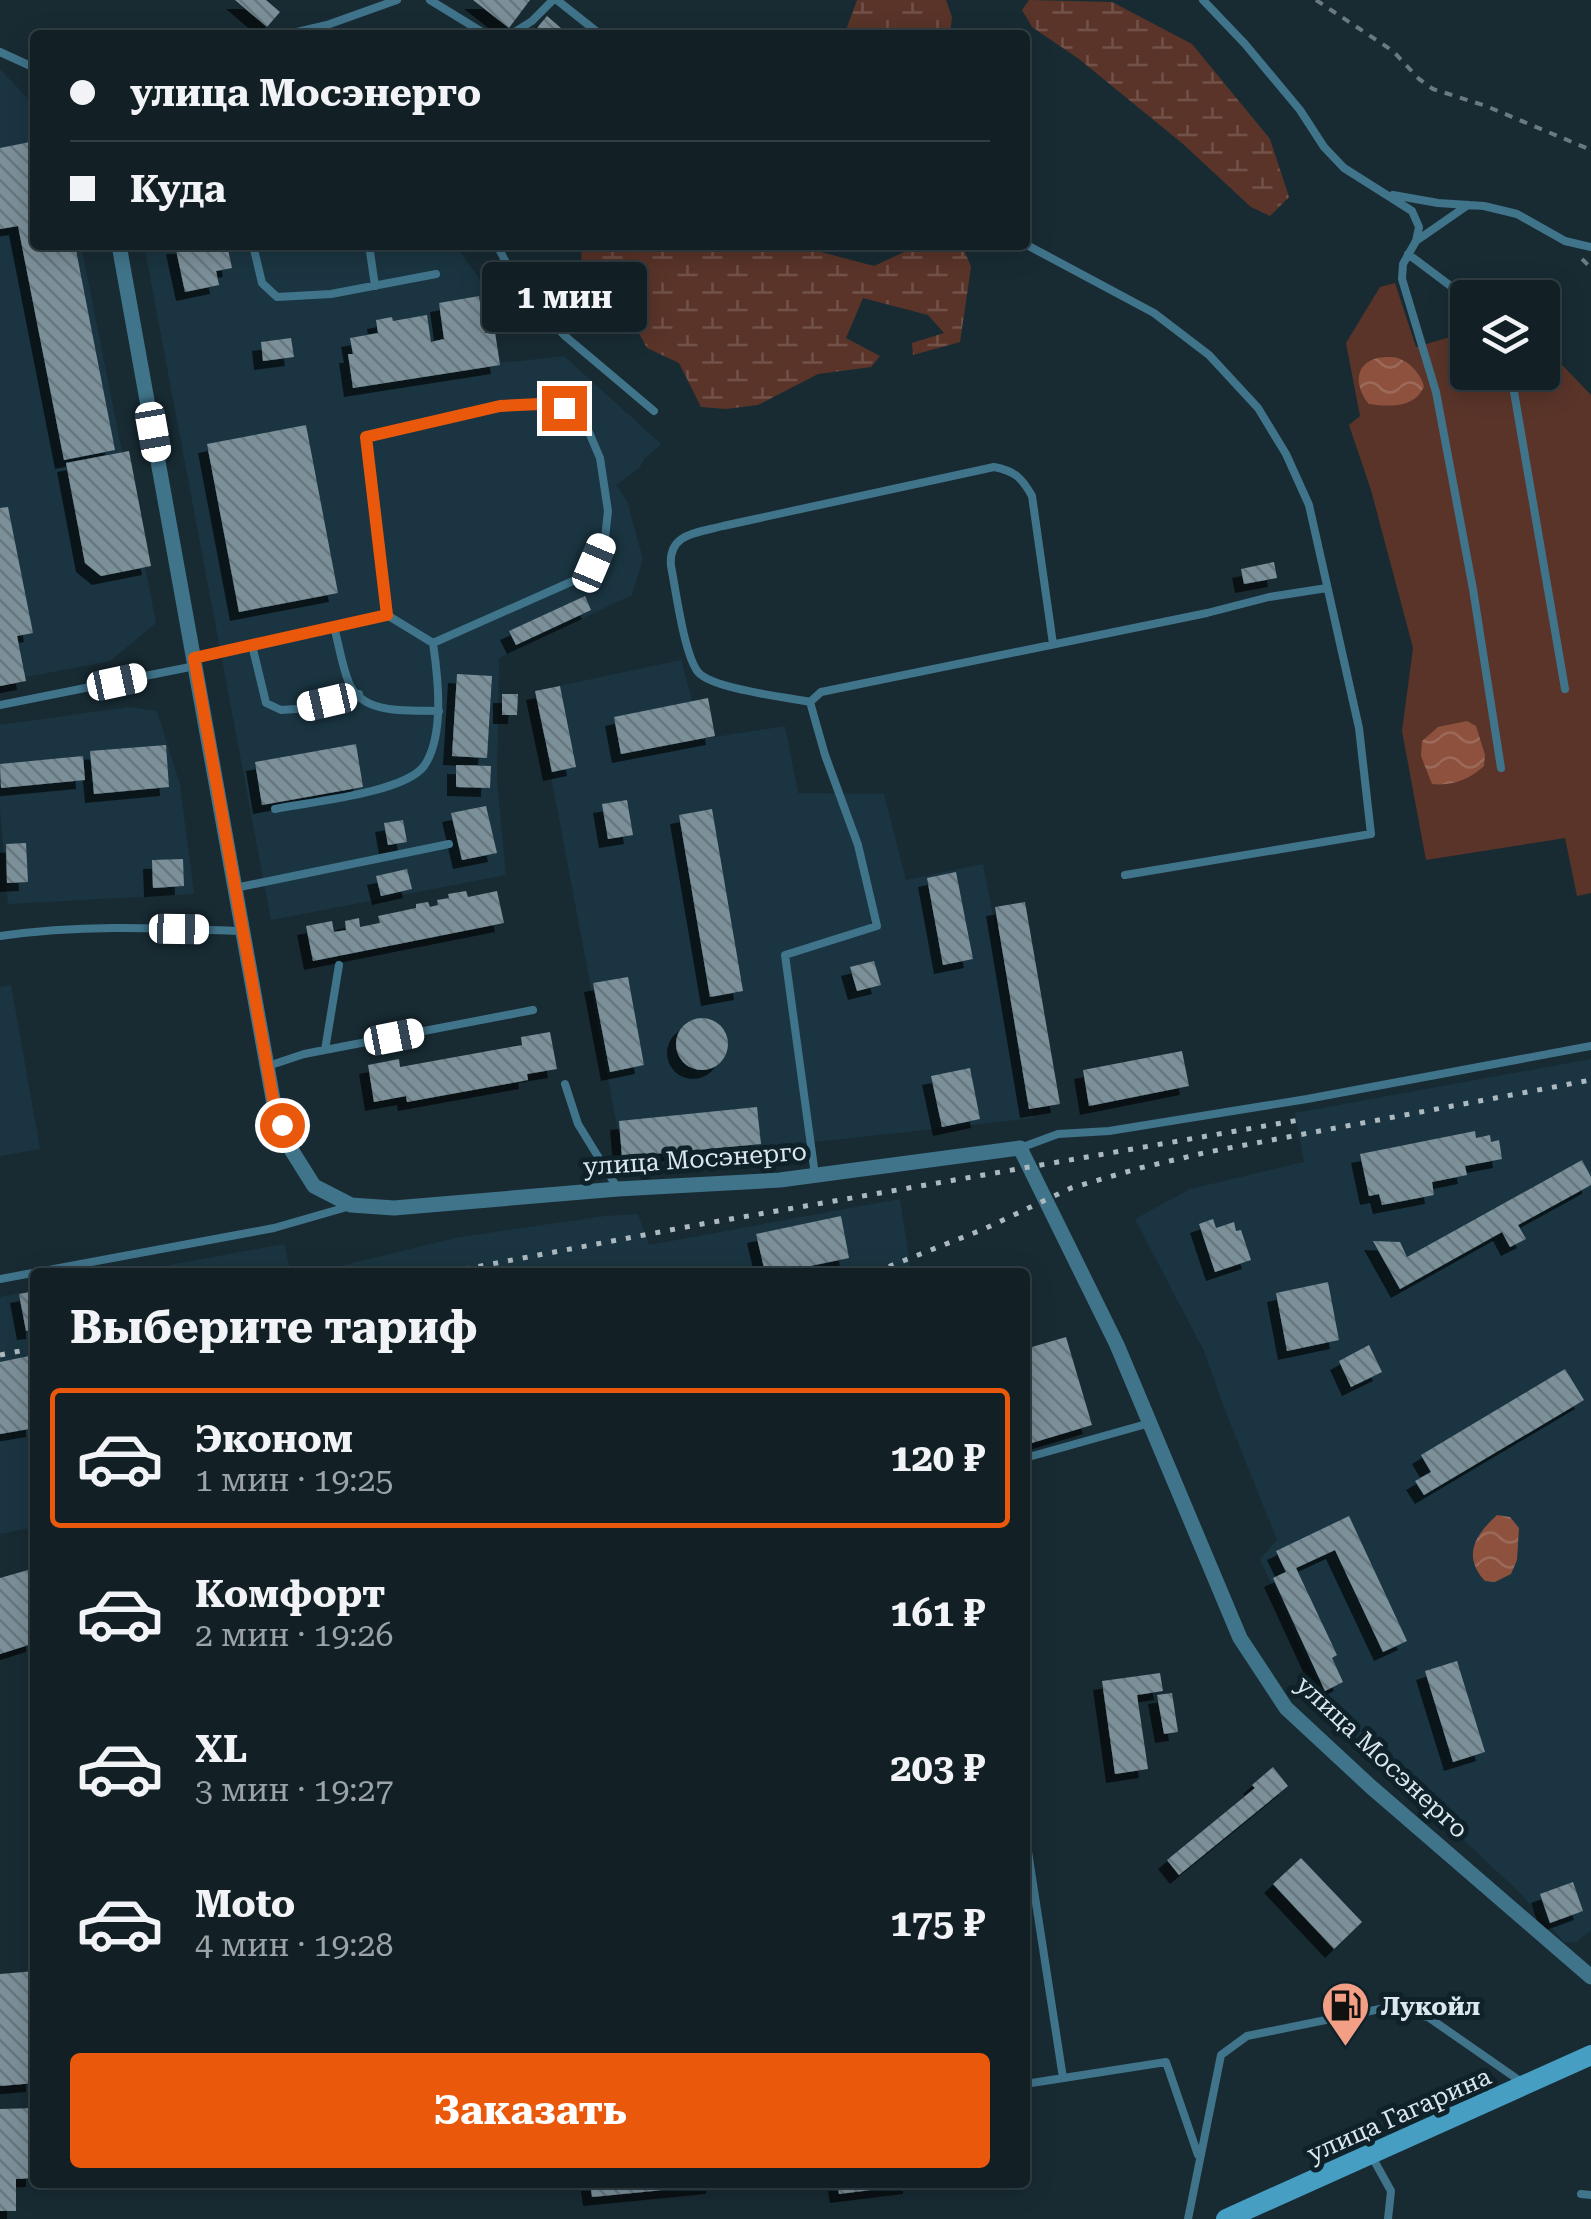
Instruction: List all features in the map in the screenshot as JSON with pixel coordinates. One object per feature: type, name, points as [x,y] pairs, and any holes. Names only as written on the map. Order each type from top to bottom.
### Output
[{"type":"main road","name":"улица Гагарина","points":[[1226,2219],[1591,2056]]},
{"type":"street","points":[[120,250],[273,1099],[292,1151],[314,1186],[351,1206]]},
{"type":"street","name":"улица Мосэнерго","points":[[351,1206],[394,1208],[780,1180],[1020,1148],[1117,1345],[1240,1638],[1286,1708],[1370,1786],[1589,1971]]},
{"type":"lane","points":[[306,30],[397,0]]},
{"type":"lane","points":[[430,0],[480,30]]},
{"type":"lane","points":[[517,30],[555,0],[594,30]]},
{"type":"lane","points":[[1203,0],[1300,110],[1324,147],[1344,168],[1412,211],[1419,227],[1416,241],[1402,264],[1402,279],[1436,392],[1502,768]]},
{"type":"lane","points":[[0,52],[30,66]]},
{"type":"lane","points":[[1388,194],[1517,214],[1565,241],[1591,247]]},
{"type":"lane","points":[[1416,241],[1468,205]]},
{"type":"lane","points":[[1030,247],[1154,313],[1209,355],[1258,408],[1286,454],[1309,505],[1358,728],[1371,834],[1125,875]]},
{"type":"lane","points":[[254,250],[262,283],[277,297],[331,294],[436,274]]},
{"type":"lane","points":[[370,250],[375,286]]},
{"type":"lane","points":[[500,250],[516,282],[565,336],[654,411]]},
{"type":"lane","points":[[1408,254],[1450,286]]},
{"type":"lane","points":[[1513,390],[1564,689]]},
{"type":"lane","points":[[387,615],[366,437],[500,406],[540,404],[564,408],[585,423],[600,458],[608,510],[606,538],[594,563],[582,577],[432,643]]},
{"type":"lane","points":[[810,702],[716,684],[700,675],[691,660],[671,566],[670,554],[675,543],[684,537],[762,518],[994,467],[1012,470],[1032,496],[1052,644]]},
{"type":"lane","points":[[810,702],[821,692],[1207,613],[1269,596],[1327,588]]},
{"type":"lane","points":[[0,705],[387,615],[432,643],[439,686],[438,711],[432,748],[423,767],[388,787],[275,808]]},
{"type":"lane","points":[[334,627],[350,687],[367,701],[384,709],[438,711]]},
{"type":"lane","points":[[252,645],[266,702],[281,710],[359,694]]},
{"type":"lane","points":[[810,702],[858,845],[876,926],[785,955],[815,1175]]},
{"type":"lane","points":[[235,888],[448,844]]},
{"type":"lane","points":[[0,936],[50,928],[243,930]]},
{"type":"lane","points":[[325,1050],[340,966]]},
{"type":"lane","points":[[267,1067],[304,1054],[532,1010]]},
{"type":"lane","points":[[1020,1148],[1058,1134],[1109,1130],[1307,1099],[1591,1046]]},
{"type":"lane","points":[[565,1084],[578,1124],[618,1190]]},
{"type":"lane","points":[[59,1268],[274,1228],[351,1206]]},
{"type":"lane","points":[[0,1279],[30,1273]]},
{"type":"lane","points":[[1030,1457],[1150,1422]]},
{"type":"lane","points":[[1030,1864],[1063,2078]]},
{"type":"lane","points":[[1188,2219],[1221,2055],[1247,2036],[1384,2008],[1428,2018],[1527,2086]]},
{"type":"lane","points":[[1030,2083],[1166,2062],[1199,2159]]},
{"type":"lane","points":[[1372,2155],[1391,2191],[1388,2219]]},
{"type":"path","points":[[1316,0],[1393,51],[1433,89],[1486,106],[1591,150]]},
{"type":"shaded area","points":[[0,69],[30,101],[30,250],[82,250],[156,623],[110,661],[0,682]]},
{"type":"shaded area","points":[[145,250],[459,250],[479,278],[501,363],[564,356],[661,444],[616,485],[627,501],[643,559],[632,595],[499,658],[497,782],[506,875],[271,920]]},
{"type":"shaded area","points":[[681,660],[703,739],[785,726],[798,793],[884,794],[906,880],[983,864],[1033,1118],[624,1163],[535,691]]},
{"type":"shaded area","points":[[129,707],[157,711],[180,785],[194,894],[8,904],[0,808],[0,725]]},
{"type":"shaded area","points":[[11,985],[40,1149],[0,1156],[0,987]]},
{"type":"shaded area","points":[[1591,1059],[1591,1930],[1577,1942],[1564,1942],[1521,1894],[1352,1734],[1323,1694],[1260,1559],[1277,1540],[1204,1351],[1135,1219],[1190,1189],[1304,1162],[1295,1113]]},
{"type":"shaded area","points":[[900,1199],[910,1268],[332,1268],[460,1237],[605,1216],[638,1214],[649,1245]]},
{"type":"shaded area","points":[[284,1244],[290,1268],[153,1268]]},
{"type":"shaded area","points":[[30,1291],[30,1528],[0,1534],[0,1297]]},
{"type":"green space","points":[[857,0],[946,0],[952,17],[951,30],[846,30]]},
{"type":"green space","points":[[1029,0],[1112,2],[1192,44],[1270,139],[1289,197],[1270,216],[1251,207],[1183,144],[1079,59],[1032,27],[1022,10]]},
{"type":"green space","points":[[582,250],[820,250],[874,266],[908,250],[958,250],[965,252],[971,267],[960,342],[913,355],[912,343],[944,333],[928,315],[863,298],[846,338],[880,356],[871,367],[818,374],[758,405],[726,409],[701,407],[679,363],[647,348],[630,317],[595,302],[581,266]]},
{"type":"green space","points":[[1395,283],[1416,347],[1450,337],[1450,390],[1560,390],[1560,363],[1591,395],[1591,893],[1577,896],[1565,838],[1426,860],[1402,731],[1413,648],[1371,490],[1349,425],[1360,416],[1346,343],[1380,287]]},
{"type":"water","points":[[1393,357],[1412,367],[1424,386],[1408,402],[1369,404],[1360,386],[1362,368],[1374,359]]},
{"type":"water","points":[[1467,721],[1476,726],[1485,755],[1484,766],[1460,781],[1432,784],[1421,756],[1422,741],[1438,727]]},
{"type":"water","points":[[1497,1515],[1510,1517],[1519,1528],[1517,1560],[1511,1574],[1495,1582],[1485,1581],[1474,1563],[1474,1546]]},
{"type":"building","points":[[235,0],[266,0],[280,12],[267,27]]},
{"type":"building","points":[[473,0],[530,0],[509,28]]},
{"type":"building","points":[[547,16],[563,30],[535,30]]},
{"type":"building","points":[[30,142],[30,250],[76,250],[115,450],[64,460],[18,226],[0,229],[0,148]]},
{"type":"building","points":[[176,250],[228,250],[232,268],[216,271],[219,285],[185,292]]},
{"type":"building","points":[[479,296],[485,333],[495,332],[500,365],[353,388],[350,338],[378,333],[376,320],[427,315],[431,342],[444,339],[439,303]]},
{"type":"building","points":[[291,338],[294,357],[263,361],[261,342]]},
{"type":"building","points":[[306,425],[338,593],[239,612],[207,444]]},
{"type":"building","points":[[129,451],[151,566],[101,576],[85,563],[66,463]]},
{"type":"building","points":[[8,507],[33,633],[17,636],[26,681],[0,686],[0,508]]},
{"type":"building","points":[[1274,562],[1277,578],[1244,584],[1241,569]]},
{"type":"building","points":[[585,596],[591,610],[516,645],[509,631]]},
{"type":"building","points":[[457,674],[492,676],[487,758],[452,756]]},
{"type":"building","points":[[560,686],[576,767],[552,772],[535,691]]},
{"type":"building","points":[[502,694],[518,694],[517,715],[502,715]]},
{"type":"building","points":[[708,698],[715,736],[621,754],[614,717]]},
{"type":"building","points":[[356,744],[363,787],[262,805],[255,762]]},
{"type":"building","points":[[166,745],[169,787],[94,794],[90,751]]},
{"type":"building","points":[[83,756],[85,780],[1,788],[0,764]]},
{"type":"building","points":[[456,765],[491,766],[490,788],[456,787]]},
{"type":"building","points":[[627,800],[633,835],[608,839],[602,804]]},
{"type":"building","points":[[486,806],[497,853],[462,860],[451,813]]},
{"type":"building","points":[[712,809],[743,991],[710,997],[679,815]]},
{"type":"building","points":[[403,820],[407,842],[388,845],[384,823]]},
{"type":"building","points":[[26,843],[28,882],[7,883],[6,844]]},
{"type":"building","points":[[183,859],[184,886],[153,888],[152,860]]},
{"type":"building","points":[[407,869],[412,889],[381,896],[376,876]]},
{"type":"building","points":[[956,872],[973,959],[943,965],[927,878]]},
{"type":"building","points":[[466,891],[468,897],[497,891],[504,923],[313,961],[306,926],[332,921],[334,932],[346,930],[345,921],[359,918],[360,927],[380,923],[378,916],[416,908],[416,904],[438,905],[437,900],[449,898],[448,894]]},
{"type":"building","points":[[1025,902],[1060,1104],[1029,1109],[995,907]]},
{"type":"building","points":[[874,961],[881,985],[857,991],[850,967]]},
{"type":"building","points":[[628,977],[644,1065],[610,1072],[593,983]]},
{"type":"building","points":[[702,1018],[720,1026],[728,1044],[720,1062],[702,1070],[684,1062],[676,1044],[684,1026]]},
{"type":"building","points":[[550,1032],[557,1069],[527,1074],[528,1080],[407,1102],[406,1096],[374,1102],[368,1065],[399,1059],[400,1067],[522,1045],[521,1037]]},
{"type":"building","points":[[1182,1051],[1189,1086],[1089,1106],[1083,1070]]},
{"type":"building","points":[[970,1068],[980,1119],[942,1127],[931,1076]]},
{"type":"building","points":[[757,1107],[761,1144],[622,1157],[619,1121]]},
{"type":"building","points":[[1475,1131],[1476,1138],[1490,1135],[1491,1142],[1499,1140],[1502,1159],[1465,1166],[1467,1175],[1432,1182],[1434,1195],[1382,1205],[1379,1194],[1369,1196],[1360,1154]]},
{"type":"building","points":[[1582,1160],[1591,1185],[1518,1225],[1526,1239],[1510,1247],[1502,1232],[1400,1289],[1373,1241],[1400,1242],[1407,1257]]},
{"type":"building","points":[[841,1216],[849,1258],[800,1268],[764,1268],[756,1234]]},
{"type":"building","points":[[1213,1219],[1216,1228],[1234,1222],[1236,1231],[1241,1230],[1251,1260],[1215,1272],[1199,1224]]},
{"type":"building","points":[[1328,1282],[1339,1340],[1287,1351],[1276,1293]]},
{"type":"building","points":[[30,1292],[30,1331],[26,1331],[19,1294]]},
{"type":"building","points":[[1066,1337],[1092,1425],[1030,1444],[1030,1348]]},
{"type":"building","points":[[1369,1345],[1382,1372],[1351,1387],[1339,1361]]},
{"type":"building","points":[[30,1356],[30,1429],[0,1434],[0,1362]]},
{"type":"building","points":[[1565,1369],[1584,1400],[1424,1495],[1415,1481],[1431,1472],[1421,1455]]},
{"type":"building","points":[[1349,1516],[1407,1641],[1383,1652],[1335,1550],[1296,1568],[1337,1655],[1332,1658],[1343,1682],[1325,1691],[1273,1578],[1286,1572],[1276,1551]]},
{"type":"building","points":[[30,1569],[30,1645],[0,1654],[0,1578]]},
{"type":"building","points":[[1457,1661],[1485,1752],[1453,1762],[1425,1671]]},
{"type":"building","points":[[1160,1673],[1163,1691],[1137,1695],[1148,1769],[1115,1774],[1102,1681]]},
{"type":"building","points":[[1172,1693],[1178,1732],[1164,1734],[1157,1695]]},
{"type":"building","points":[[1273,1767],[1288,1786],[1179,1875],[1167,1860],[1255,1788],[1252,1785]]},
{"type":"building","points":[[1301,1858],[1362,1922],[1334,1949],[1273,1884]]},
{"type":"building","points":[[1573,1882],[1583,1911],[1550,1923],[1540,1894]]},
{"type":"building","points":[[30,1971],[30,2083],[0,2086],[0,1974]]},
{"type":"building","points":[[30,2108],[30,2178],[16,2179],[16,2211],[0,2211],[0,2109]]},
{"type":"building","points":[[591,2188],[684,2188],[592,2197]]},
{"type":"building","points":[[838,2188],[888,2188],[839,2194]]},
{"type":"railway","points":[[885,1268],[984,1229],[1071,1188],[1140,1168],[1591,1080]]},
{"type":"railway","points":[[470,1268],[1305,1119]]},
{"type":"railway","points":[[0,1355],[30,1349]]},
{"type":"place","name":"Лукойл","points":[[1346,2048]]},
{"type":"route","points":[[282,1125],[273,1099],[194,658],[387,615],[366,437],[500,406],[540,404],[564,408]]}]
